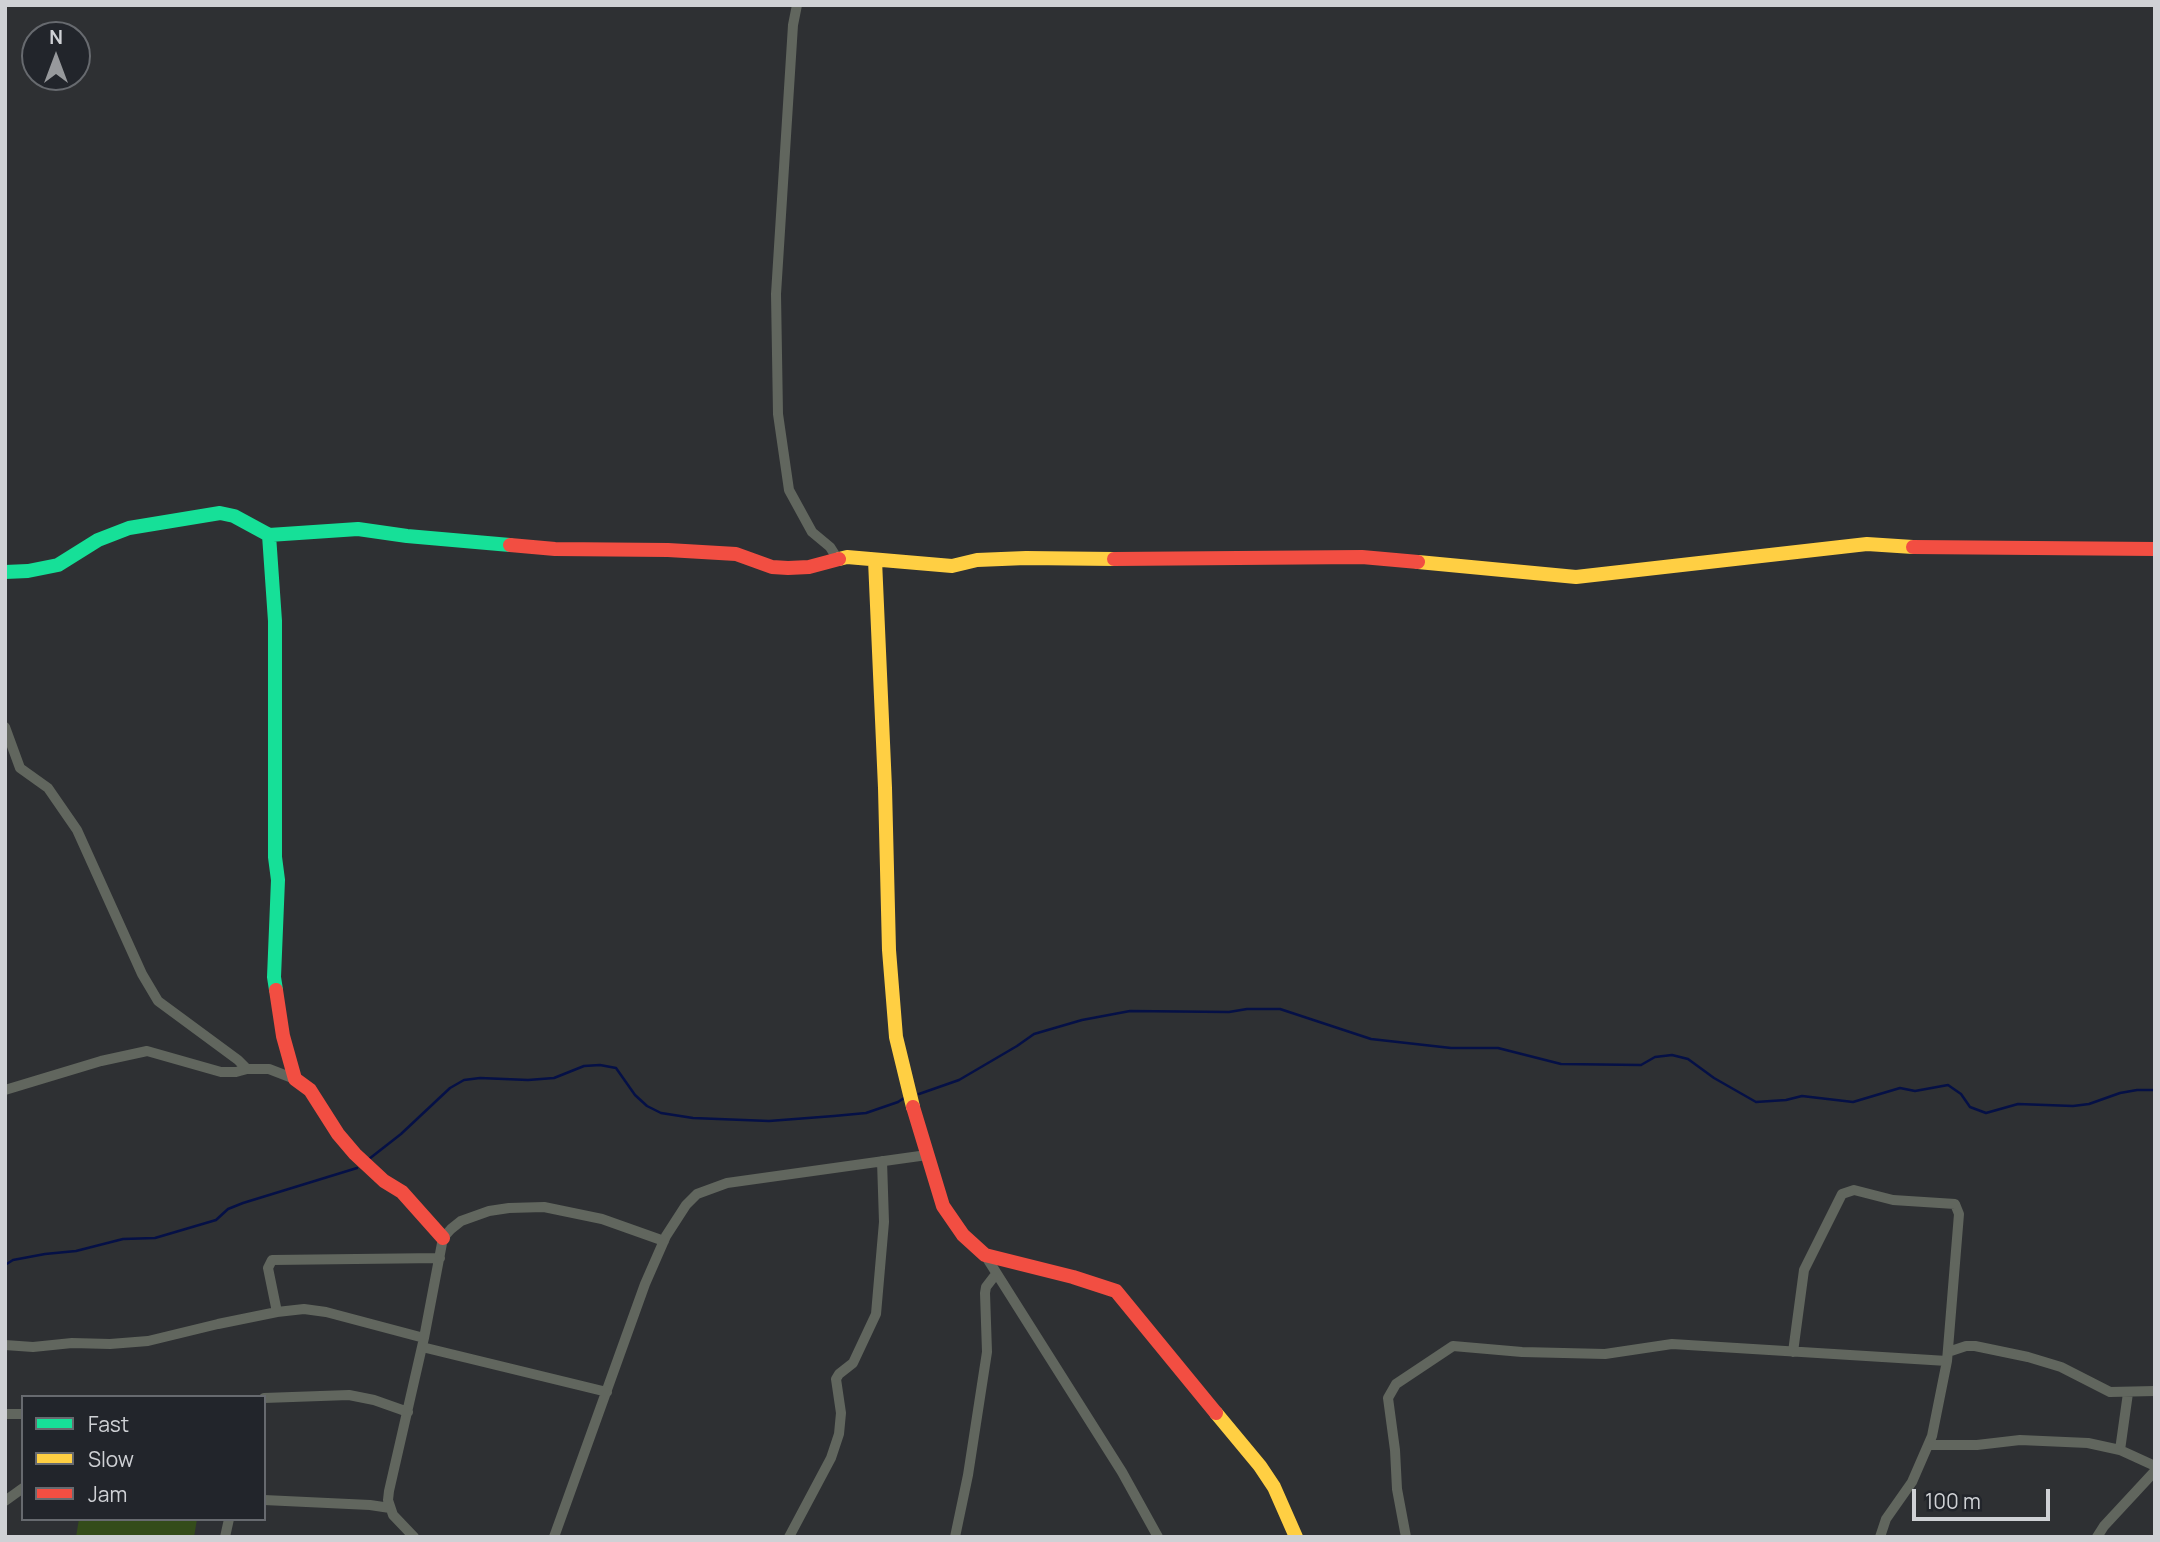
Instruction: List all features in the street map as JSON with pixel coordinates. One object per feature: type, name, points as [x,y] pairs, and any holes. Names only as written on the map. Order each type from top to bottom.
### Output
[{"type":"street","points":[[797,5],[793,24],[776,294],[778,414],[789,490],[812,532],[830,547],[837,558]]},
{"type":"street","points":[[5,572],[58,565],[113,533],[220,513],[234,516],[270,535],[358,529],[422,538],[555,550],[668,550],[736,554],[772,566],[788,568],[809,566],[837,558],[862,557],[952,566],[977,560],[1026,558],[1362,557],[1576,577],[1867,544],[1909,547],[2155,549]]},
{"type":"street","points":[[270,535],[275,621],[275,857],[278,880],[274,977],[283,1036],[295,1079]]},
{"type":"street","points":[[875,560],[891,986],[899,1055],[927,1155],[943,1206],[963,1235],[985,1255],[1111,1454],[1158,1537]]},
{"type":"street","points":[[5,727],[20,768],[48,788],[77,830],[142,974],[158,1001],[247,1069]]},
{"type":"street","points":[[5,1090],[141,1052],[152,1052],[221,1072],[269,1069],[295,1079],[310,1090],[338,1135],[355,1154],[384,1181],[402,1192],[443,1238]]},
{"type":"street","points":[[554,1537],[632,1316],[664,1241],[686,1205],[697,1194],[727,1183],[927,1155]]},
{"type":"street","points":[[789,1537],[831,1458],[839,1434],[841,1413],[836,1379],[853,1363],[877,1314],[884,1222],[882,1161]]},
{"type":"street","points":[[1793,1352],[1804,1270],[1838,1199],[1847,1191],[1854,1190],[1893,1200],[1955,1204],[1958,1208],[1956,1266],[1947,1357],[1929,1445],[1908,1490],[1886,1519],[1880,1537]]},
{"type":"street","points":[[414,1537],[398,1521],[390,1508],[389,1491],[423,1342],[443,1238],[461,1221],[475,1215],[509,1208],[544,1207],[602,1219],[664,1241]]},
{"type":"street","points":[[985,1255],[1073,1277],[1116,1291],[1269,1478],[1296,1537]]},
{"type":"street","points":[[276,1312],[268,1268],[272,1259],[440,1258]]},
{"type":"street","points":[[955,1537],[968,1475],[987,1352],[986,1287],[996,1273]]},
{"type":"street","points":[[5,1345],[33,1347],[148,1341],[276,1312],[304,1309],[326,1312],[423,1342],[607,1392]]},
{"type":"street","points":[[1406,1537],[1397,1489],[1388,1398],[1396,1384],[1447,1348],[1459,1345],[1514,1352],[1605,1354],[1672,1344],[1793,1352],[1947,1357],[1956,1348],[1975,1346],[2028,1357],[2071,1372],[2101,1389],[2129,1393],[2155,1391]]},
{"type":"street","points":[[2120,1450],[2129,1393]]},
{"type":"street","points":[[266,1398],[349,1395],[374,1400],[408,1412]]},
{"type":"street","points":[[1929,1445],[1977,1445],[2020,1440],[2088,1443],[2120,1450],[2155,1468],[2097,1537]]},
{"type":"street","points":[[5,1501],[21,1489]]},
{"type":"street","points":[[266,1500],[390,1508]]},
{"type":"green space","points":[[79,1521],[197,1521],[194,1537],[76,1537]]},
{"type":"waterway","points":[[919,1094],[959,1080],[1034,1034],[1082,1020],[1130,1011],[1229,1012],[1247,1009],[1280,1009],[1371,1039],[1451,1048],[1498,1048],[1561,1064],[1641,1065],[1655,1057],[1672,1055],[1688,1059],[1714,1078],[1756,1102],[1802,1096],[1853,1102],[1900,1088],[1915,1091],[1948,1085],[1961,1094],[1970,1107],[1986,1113],[2018,1104],[2089,1104],[2120,1093],[2155,1090]]},
{"type":"waterway","points":[[369,1159],[401,1134],[450,1088],[464,1080],[554,1078],[584,1066],[616,1068],[635,1095],[647,1106],[661,1113],[693,1118],[769,1121],[866,1113],[904,1098]]},
{"type":"waterway","points":[[5,1265],[13,1260],[76,1251],[123,1239],[155,1238],[216,1220],[228,1209],[243,1203],[357,1168]]},
{"type":"traffic: fast","points":[[5,572],[58,565],[98,540],[129,528],[220,513],[234,516],[269,535],[358,529],[510,545]]},
{"type":"traffic: fast","points":[[269,535],[275,621],[275,857],[278,880],[274,977],[276,990]]},
{"type":"traffic: slow","points":[[1418,562],[1576,577],[1867,544],[1913,547]]},
{"type":"traffic: slow","points":[[839,559],[847,557],[952,566],[977,560],[1114,559]]},
{"type":"traffic: slow","points":[[875,560],[889,950],[896,1037],[913,1107]]},
{"type":"traffic: slow","points":[[1216,1413],[1274,1487],[1296,1537]]},
{"type":"traffic: jam","points":[[510,545],[555,549],[668,550],[736,554],[772,567],[788,568],[809,567],[839,559]]},
{"type":"traffic: jam","points":[[1913,547],[2155,549]]},
{"type":"traffic: jam","points":[[1114,559],[1362,557],[1418,562]]},
{"type":"traffic: jam","points":[[276,990],[283,1036],[295,1079],[310,1090],[338,1134],[355,1154],[384,1181],[402,1192],[443,1238]]},
{"type":"traffic: jam","points":[[913,1107],[943,1206],[963,1235],[985,1255],[1073,1277],[1116,1291],[1216,1413]]}]
